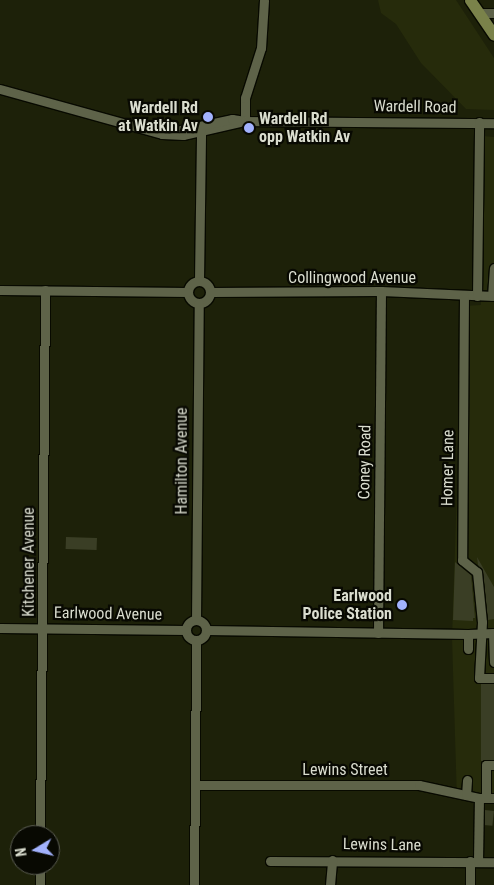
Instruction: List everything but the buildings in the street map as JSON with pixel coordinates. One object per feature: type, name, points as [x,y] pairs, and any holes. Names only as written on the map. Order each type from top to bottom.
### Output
[{"type":"main road","points":[[470,0],[494,35]]},
{"type":"street","points":[[245,121],[245,98],[261,48],[264,0]]},
{"type":"street","points":[[479,13],[494,14]]},
{"type":"street","name":"Wardell Road","points":[[0,89],[162,134],[183,135],[245,121]]},
{"type":"street","name":"Wardell Road","points":[[162,134],[232,119],[245,121],[494,123]]},
{"type":"street","points":[[477,296],[480,122]]},
{"type":"street","points":[[199,280],[201,132]]},
{"type":"street","points":[[493,296],[494,268]]},
{"type":"street","points":[[199,280],[206,282],[210,292],[208,299],[199,303],[190,298],[188,292],[190,285],[199,280]]},
{"type":"street","points":[[0,290],[188,292]]},
{"type":"street","name":"Kitchener Avenue","points":[[40,825],[45,290]]},
{"type":"street","name":"Collingwood Avenue","points":[[210,292],[381,291],[493,296]]},
{"type":"street","name":"Coney Road","points":[[378,633],[381,291]]},
{"type":"street","name":"Homer Lane","points":[[464,295],[462,560],[477,572],[482,622],[480,634]]},
{"type":"street","name":"Hamilton Avenue","points":[[196,620],[199,303]]},
{"type":"street","points":[[196,620],[202,622],[206,630],[204,636],[196,641],[188,636],[186,630],[188,624],[196,620]]},
{"type":"street","name":"Earlwood Avenue","points":[[0,628],[186,630]]},
{"type":"street","points":[[206,630],[493,633],[494,662]]},
{"type":"street","points":[[468,634],[468,649]]},
{"type":"street","points":[[480,634],[479,678],[493,678]]},
{"type":"street","points":[[194,885],[196,641]]},
{"type":"street","points":[[470,885],[486,798],[486,765],[494,765]]},
{"type":"street","points":[[466,795],[467,780]]},
{"type":"street","name":"Lewins Street","points":[[195,785],[419,785],[486,798]]},
{"type":"street","points":[[330,885],[332,860]]},
{"type":"street","name":"Lewins Lane","points":[[270,861],[494,862]]},
{"type":"shaded area","points":[[378,0],[456,0],[494,58],[494,110],[466,109],[421,63],[396,24],[381,13]]},
{"type":"shaded area","points":[[483,136],[494,137],[494,799],[457,800],[452,638],[463,306],[481,305]]},
{"type":"place","name":"Wardell Rd at Watkin Av","points":[[208,117]]},
{"type":"place","name":"Wardell Rd opp Watkin Av","points":[[249,128]]},
{"type":"place","name":"Earlwood Police Station","points":[[402,605]]}]
